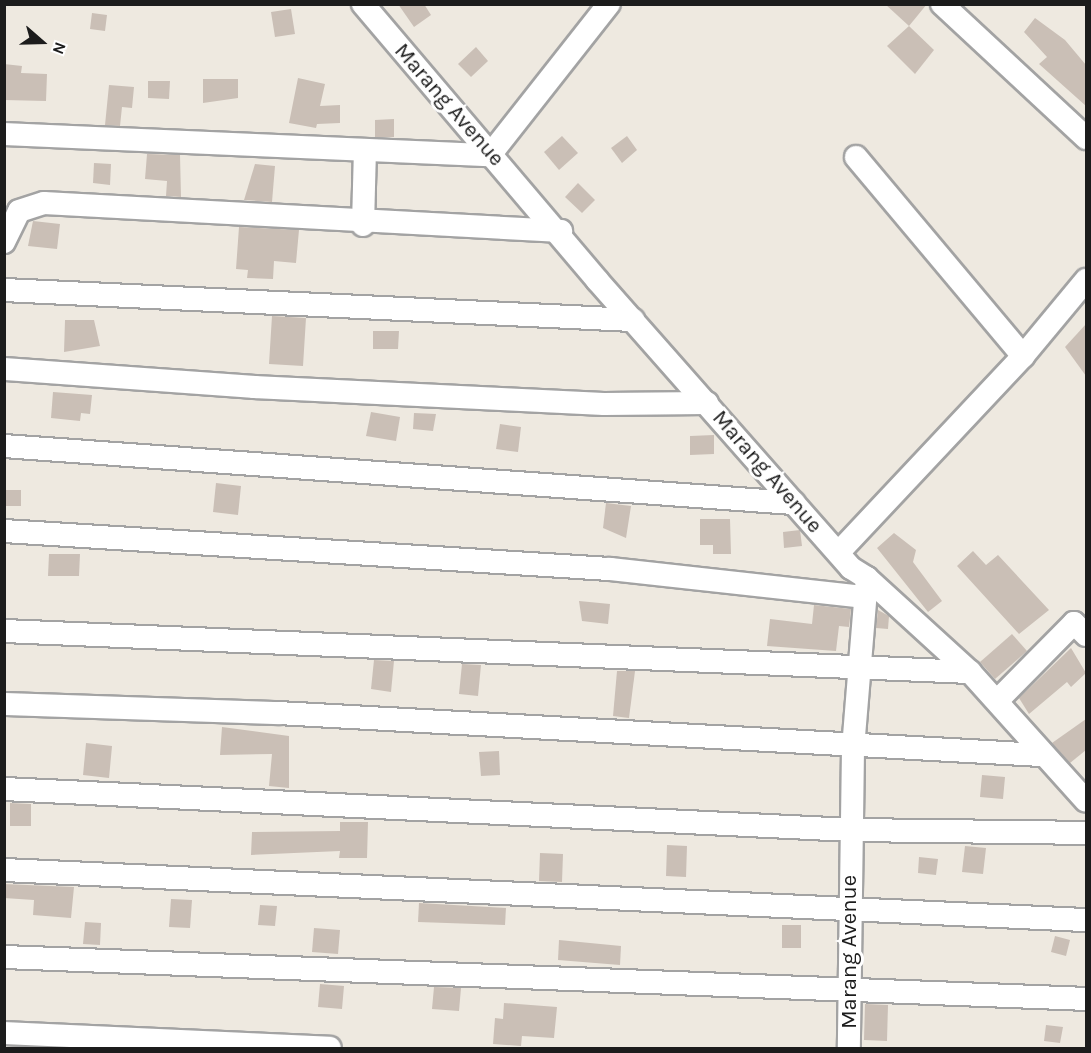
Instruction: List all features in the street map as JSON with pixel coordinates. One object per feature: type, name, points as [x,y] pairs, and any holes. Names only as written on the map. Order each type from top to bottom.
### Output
[{"type":"street","name":"Marang Avenue","points":[[363,4],[490,155],[561,231],[633,320],[838,552],[865,587],[856,666],[850,830],[849,1048]]},
{"type":"street","points":[[4,134],[490,155],[609,4]]},
{"type":"street","points":[[942,4],[1086,138]]},
{"type":"street","points":[[363,225],[365,151]]},
{"type":"street","points":[[856,157],[1023,356]]},
{"type":"street","points":[[4,242],[19,211],[45,203],[363,225],[561,231]]},
{"type":"street","points":[[838,552],[1023,356],[1086,280]]},
{"type":"street","points":[[4,290],[633,320]]},
{"type":"street","points":[[4,369],[254,387],[604,404],[707,403]]},
{"type":"street","points":[[4,446],[794,503]]},
{"type":"street","points":[[4,531],[865,587],[970,672],[998,700],[1042,755],[1086,801]]},
{"type":"street","points":[[998,700],[1082,622]]},
{"type":"street","points":[[4,631],[970,672]]},
{"type":"street","points":[[4,704],[278,713],[853,749],[1042,755]]},
{"type":"street","points":[[4,789],[850,830],[1086,833]]},
{"type":"street","points":[[4,870],[1086,920]]},
{"type":"street","points":[[4,957],[849,992],[1086,999]]},
{"type":"street","points":[[4,1033],[330,1048]]},
{"type":"building","points":[[398,4],[424,4],[431,15],[414,27]]},
{"type":"building","points":[[885,4],[927,4],[909,26]]},
{"type":"building","points":[[291,9],[295,34],[275,37],[271,12]]},
{"type":"building","points":[[92,13],[107,15],[105,31],[90,29]]},
{"type":"building","points":[[1035,18],[1065,40],[1086,65],[1086,106],[1039,64],[1047,57],[1024,32]]},
{"type":"building","points":[[909,26],[934,50],[915,74],[887,46]]},
{"type":"building","points":[[476,47],[488,61],[471,77],[458,64]]},
{"type":"building","points":[[4,64],[22,66],[21,73],[47,74],[46,101],[4,100]]},
{"type":"building","points":[[298,78],[325,84],[320,106],[340,105],[340,123],[317,124],[316,128],[289,123]]},
{"type":"building","points":[[203,79],[238,79],[238,98],[203,103]]},
{"type":"building","points":[[148,81],[170,81],[169,99],[148,98]]},
{"type":"building","points":[[109,85],[134,87],[132,108],[122,107],[120,126],[105,125]]},
{"type":"building","points":[[394,119],[394,137],[375,137],[375,120]]},
{"type":"building","points":[[562,136],[578,153],[559,170],[544,152]]},
{"type":"building","points":[[627,136],[637,150],[622,163],[611,148]]},
{"type":"building","points":[[147,154],[180,155],[181,197],[166,196],[167,181],[145,179]]},
{"type":"building","points":[[94,163],[111,164],[110,185],[93,183]]},
{"type":"building","points":[[255,164],[275,166],[272,202],[244,200]]},
{"type":"building","points":[[578,183],[595,200],[582,213],[565,197]]},
{"type":"building","points":[[33,221],[60,224],[57,249],[28,246]]},
{"type":"building","points":[[239,227],[299,230],[296,263],[274,261],[273,279],[247,278],[248,270],[236,269]]},
{"type":"building","points":[[272,316],[306,318],[303,366],[269,364]]},
{"type":"building","points":[[65,320],[94,320],[100,346],[64,352]]},
{"type":"building","points":[[1086,324],[1086,376],[1065,347]]},
{"type":"building","points":[[373,331],[399,331],[398,349],[373,349]]},
{"type":"building","points":[[53,392],[92,395],[90,414],[81,413],[80,421],[51,418]]},
{"type":"building","points":[[371,412],[400,417],[396,441],[366,436]]},
{"type":"building","points":[[414,413],[436,414],[433,431],[413,429]]},
{"type":"building","points":[[500,424],[521,427],[518,452],[496,449]]},
{"type":"building","points":[[714,435],[714,454],[690,455],[690,436]]},
{"type":"building","points":[[216,483],[241,486],[238,515],[213,512]]},
{"type":"building","points":[[4,490],[21,490],[21,506],[4,506]]},
{"type":"building","points":[[606,503],[631,506],[626,538],[603,528]]},
{"type":"building","points":[[700,519],[730,519],[731,554],[713,554],[713,545],[700,545]]},
{"type":"building","points":[[800,530],[802,546],[784,548],[783,532]]},
{"type":"building","points":[[894,533],[916,550],[913,562],[942,601],[928,612],[877,548]]},
{"type":"building","points":[[973,551],[986,565],[998,555],[1049,610],[1019,634],[957,566]]},
{"type":"building","points":[[49,554],[80,554],[79,576],[48,576]]},
{"type":"building","points":[[579,601],[610,604],[608,624],[582,621]]},
{"type":"building","points":[[814,605],[851,609],[849,627],[839,626],[836,651],[767,646],[770,619],[812,624]]},
{"type":"building","points":[[878,610],[889,616],[888,629],[876,628]]},
{"type":"building","points":[[1012,634],[1027,651],[995,679],[980,662]]},
{"type":"building","points":[[1071,648],[1086,673],[1071,687],[1067,682],[1029,714],[1019,698]]},
{"type":"building","points":[[374,660],[394,661],[391,692],[371,689]]},
{"type":"building","points":[[462,664],[481,665],[478,696],[459,694]]},
{"type":"building","points":[[617,671],[635,671],[629,718],[613,716]]},
{"type":"building","points":[[1086,719],[1086,750],[1070,763],[1052,743]]},
{"type":"building","points":[[222,727],[289,736],[289,788],[269,786],[272,754],[220,755]]},
{"type":"building","points":[[86,743],[112,746],[109,778],[83,775]]},
{"type":"building","points":[[499,751],[500,775],[481,776],[479,752]]},
{"type":"building","points":[[982,775],[1005,777],[1003,799],[980,797]]},
{"type":"building","points":[[10,803],[31,804],[31,826],[10,826]]},
{"type":"building","points":[[340,822],[368,822],[367,858],[339,858],[340,851],[251,855],[252,832],[340,831]]},
{"type":"building","points":[[667,845],[687,846],[686,877],[666,876]]},
{"type":"building","points":[[965,846],[986,848],[983,874],[962,872]]},
{"type":"building","points":[[540,853],[563,854],[562,882],[539,881]]},
{"type":"building","points":[[919,857],[938,859],[936,875],[918,873]]},
{"type":"building","points":[[4,884],[74,887],[71,918],[33,915],[34,900],[4,898]]},
{"type":"building","points":[[171,899],[192,900],[190,928],[169,927]]},
{"type":"building","points":[[419,903],[506,908],[505,925],[418,922]]},
{"type":"building","points":[[260,905],[277,906],[275,926],[258,925]]},
{"type":"building","points":[[85,922],[101,923],[100,945],[83,944]]},
{"type":"building","points":[[782,925],[801,925],[801,948],[782,948]]},
{"type":"building","points":[[314,928],[340,930],[338,954],[312,952]]},
{"type":"building","points":[[1055,936],[1070,940],[1066,956],[1051,952]]},
{"type":"building","points":[[559,940],[621,946],[620,965],[558,960]]},
{"type":"building","points":[[320,984],[344,986],[342,1009],[318,1007]]},
{"type":"building","points":[[434,987],[461,988],[459,1011],[432,1009]]},
{"type":"building","points":[[504,1003],[557,1007],[554,1038],[522,1036],[521,1046],[493,1044],[495,1018],[503,1019]]},
{"type":"building","points":[[865,1004],[888,1005],[887,1041],[864,1040]]},
{"type":"building","points":[[1046,1025],[1063,1027],[1060,1043],[1044,1041]]}]
